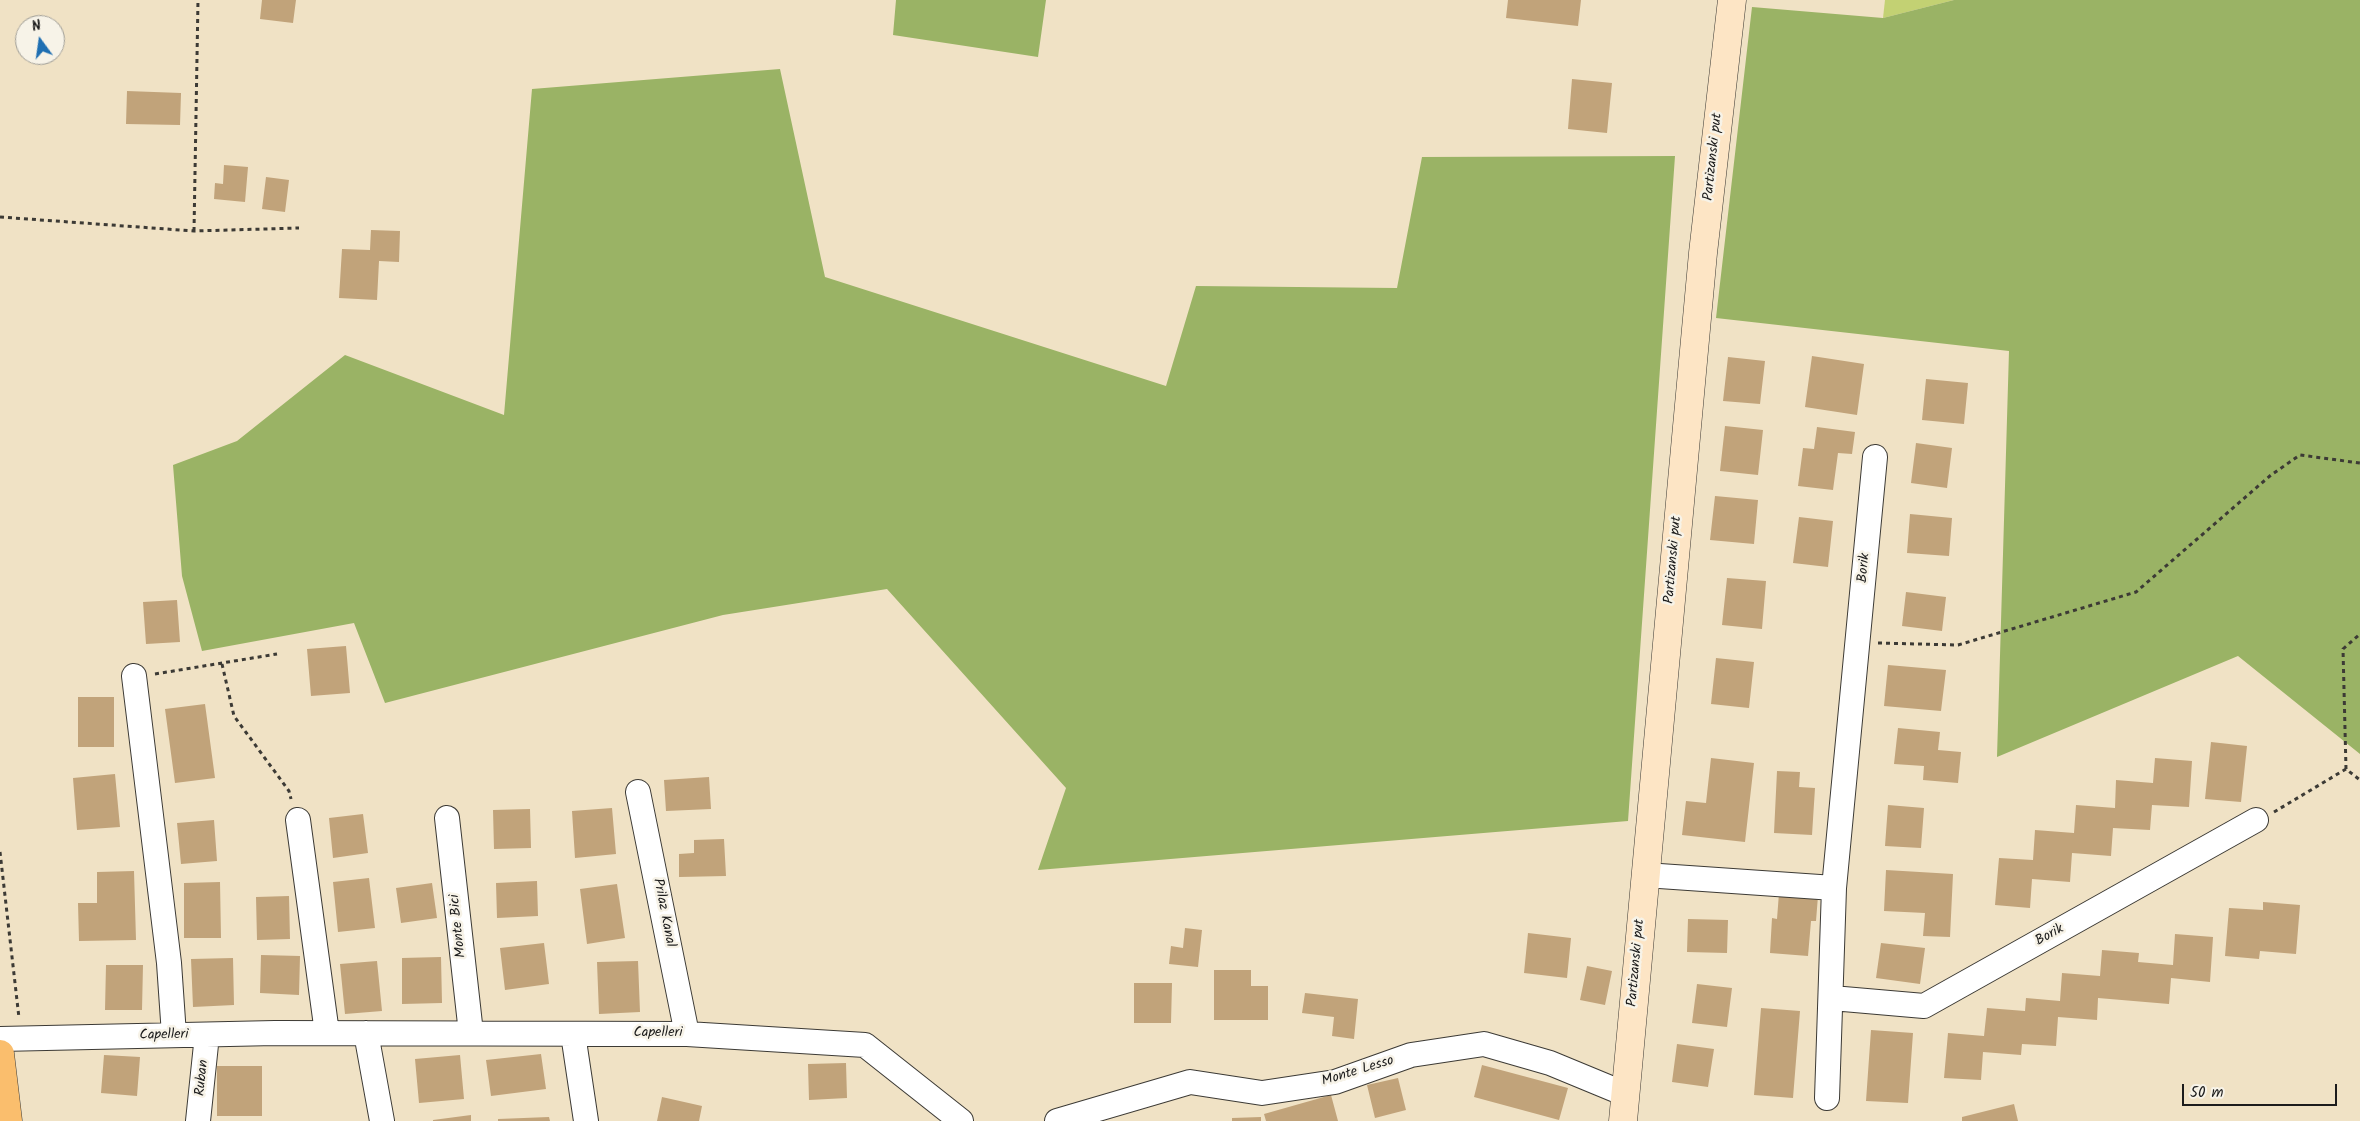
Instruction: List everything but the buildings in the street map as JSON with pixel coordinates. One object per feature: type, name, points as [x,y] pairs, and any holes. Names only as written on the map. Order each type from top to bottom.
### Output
[{"type":"main road","points":[[7,1044],[8,1121]]},
{"type":"street","name":"Partizanski put","points":[[1623,1121],[1702,263],[1732,0]]},
{"type":"street","name":"Borik","points":[[1828,1098],[1834,888],[1875,456]]},
{"type":"street","points":[[134,676],[169,963],[174,1035]]},
{"type":"street","name":"Prilaz Kanal","points":[[638,792],[687,1034]]},
{"type":"street","name":"Monte Bici","points":[[447,818],[471,1033]]},
{"type":"street","points":[[298,820],[328,1033]]},
{"type":"street","name":"Borik","points":[[1832,998],[1924,1006],[2256,820]]},
{"type":"street","points":[[1645,874],[1834,888]]},
{"type":"street","points":[[366,1033],[382,1121]]},
{"type":"street","name":"Capelleri","points":[[7,1044],[174,1035],[471,1033],[687,1034],[865,1045],[961,1121]]},
{"type":"street","points":[[573,1034],[586,1121]]},
{"type":"street","name":"Ruban","points":[[198,1121],[207,1035]]},
{"type":"street","name":"Monte Lesso","points":[[1057,1121],[1190,1082],[1262,1093],[1335,1082],[1411,1055],[1484,1044],[1550,1063],[1625,1094]]},
{"type":"path","points":[[194,231],[198,0]]},
{"type":"path","points":[[0,217],[194,231],[299,228]]},
{"type":"path","points":[[1858,642],[1958,645],[2136,592],[2270,475],[2300,456],[2360,462]]},
{"type":"path","points":[[2346,769],[2343,650],[2360,634]]},
{"type":"path","points":[[134,676],[222,664],[277,654]]},
{"type":"path","points":[[222,664],[234,716],[289,791],[298,820]]},
{"type":"path","points":[[2346,769],[2360,780]]},
{"type":"path","points":[[2256,820],[2288,806],[2346,769]]},
{"type":"path","points":[[0,852],[7,1044]]},
{"type":"green space","points":[[896,0],[1046,0],[1038,57],[893,35]]},
{"type":"green space","points":[[1885,0],[1954,0],[1883,18]]},
{"type":"green space","points":[[1954,0],[2360,0],[2360,754],[2238,656],[1997,757],[2009,351],[1716,318],[1752,7],[1883,18]]},
{"type":"green space","points":[[780,69],[825,277],[1166,386],[1196,286],[1397,288],[1422,157],[1675,156],[1628,821],[1038,870],[1066,788],[887,589],[723,615],[385,703],[354,623],[202,651],[182,576],[173,465],[237,441],[345,355],[504,415],[532,89]]}]
